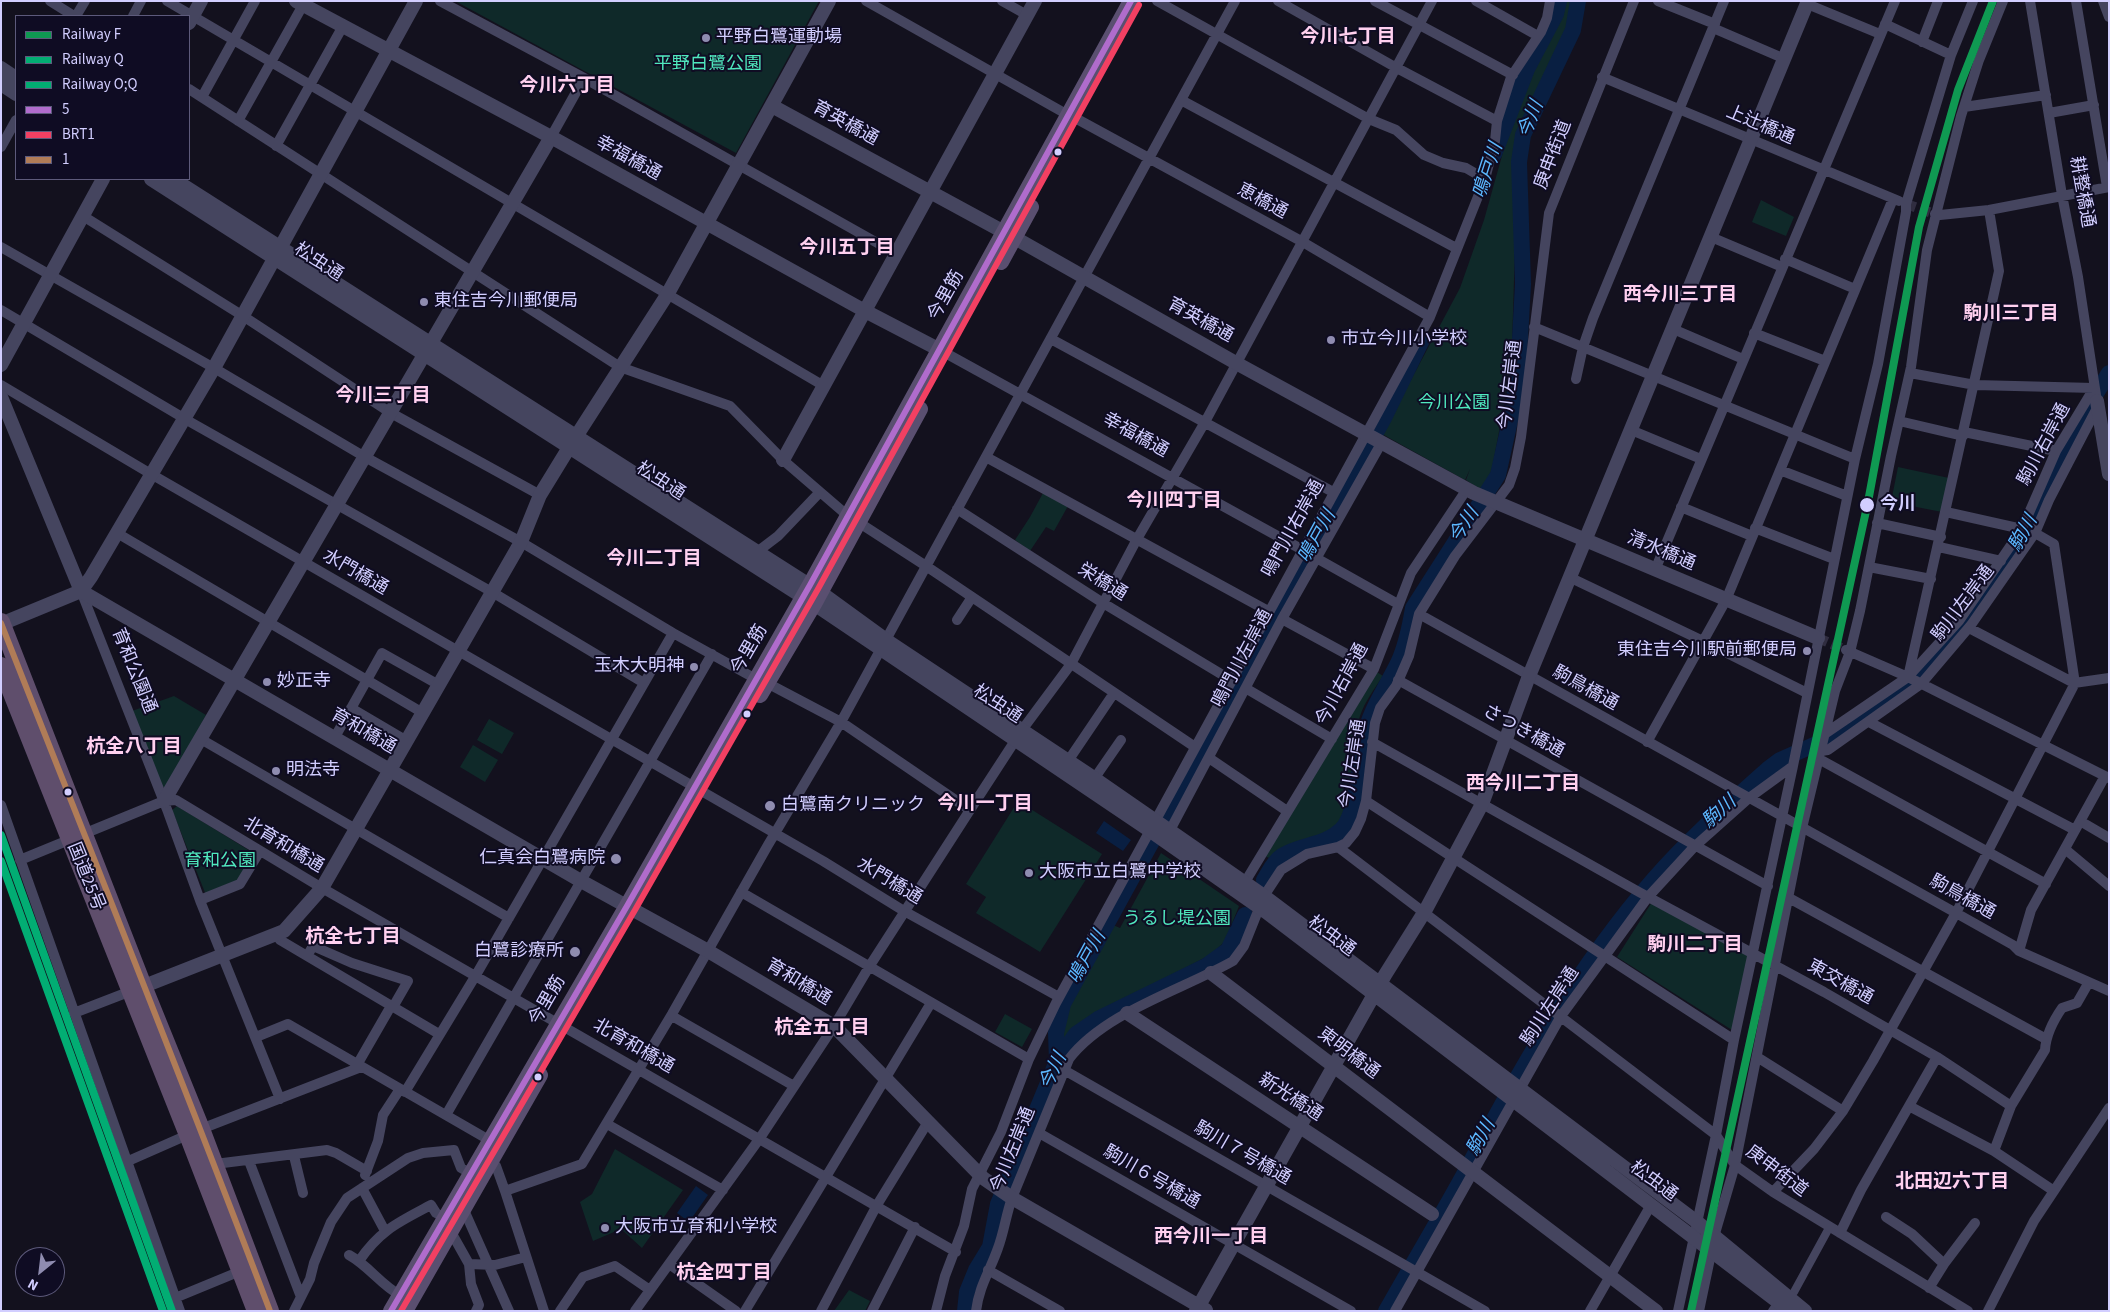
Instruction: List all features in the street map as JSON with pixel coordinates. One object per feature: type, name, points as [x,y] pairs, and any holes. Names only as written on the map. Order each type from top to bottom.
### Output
[{"type":"highway","name":"国道25号","points":[[2,623],[77,837],[195,1132],[247,1268],[270,1311]]},
{"type":"highway","name":"国道25号","points":[[1,666],[77,837]]},
{"type":"highway","name":"国道25号","points":[[195,1132],[215,1164],[247,1268],[256,1311]]},
{"type":"main road","name":"今里筋","points":[[448,1225],[464,1210],[563,1026],[812,595],[1010,235],[1073,117],[1131,1]]},
{"type":"main road","name":"今里筋","points":[[1073,117],[1144,1]]},
{"type":"main road","name":"今里筋","points":[[402,1307],[448,1225],[470,1174],[489,1140],[563,1026]]},
{"type":"street","points":[[51,1],[73,15]]},
{"type":"street","points":[[76,15],[85,1]]},
{"type":"street","points":[[134,15],[141,1]]},
{"type":"street","points":[[167,1],[185,15]]},
{"type":"street","points":[[200,1],[191,20],[233,40],[667,296],[824,386]]},
{"type":"street","points":[[202,97],[255,1]]},
{"type":"street","points":[[2,623],[81,591],[91,577],[150,474],[180,415],[214,368],[416,1]]},
{"type":"street","points":[[440,1],[740,164],[897,254]]},
{"type":"street","points":[[74,1013],[284,931],[322,888],[521,542],[540,495],[667,296],[829,1]]},
{"type":"street","name":"恵橋通","points":[[866,1],[1148,159],[1301,241],[1430,316]]},
{"type":"street","points":[[1002,1],[1027,15]]},
{"type":"street","points":[[784,460],[1035,1]]},
{"type":"street","points":[[1157,1],[1369,118],[1396,130],[1424,154],[1443,163],[1466,168],[1485,179]]},
{"type":"street","points":[[505,1191],[582,1164],[607,1124],[672,1016],[741,892],[841,722],[1021,396],[1235,1]]},
{"type":"street","points":[[1278,1],[1395,67],[1497,121]]},
{"type":"street","points":[[1375,1],[1513,75]]},
{"type":"street","points":[[635,1311],[760,1138],[834,1026],[904,911],[1019,735],[1071,664],[1137,540],[1205,422],[1432,1]]},
{"type":"street","points":[[1476,1],[1538,36]]},
{"type":"street","name":"鳴門川右岸通","points":[[1029,1059],[1059,997],[1333,492],[1374,437],[1430,316],[1485,179],[1497,121],[1513,75],[1547,18],[1550,1]]},
{"type":"street","name":"庚申街道","points":[[1534,327],[1549,213],[1634,1]]},
{"type":"street","points":[[1658,1],[1785,59]]},
{"type":"street","points":[[1576,379],[1583,347],[1593,318],[1724,1]]},
{"type":"street","points":[[1655,570],[1895,1]]},
{"type":"street","points":[[1922,42],[1938,1]]},
{"type":"street","points":[[1678,1311],[1794,762],[1847,496],[1878,364],[1906,204],[1951,55],[1972,1]]},
{"type":"street","points":[[1699,1311],[1714,1243],[1735,1165],[1802,828],[1835,691],[1848,651],[1869,567],[1910,373],[1920,294],[1935,214],[1964,107],[1979,60],[2003,1]]},
{"type":"street","name":"耕整橋通","points":[[2030,1],[2062,195],[2078,277],[2109,474]]},
{"type":"street","points":[[1935,214],[1989,210],[2108,187],[2076,1]]},
{"type":"street","points":[[2103,1],[2109,18]]},
{"type":"street","points":[[1010,1197],[1200,1309],[1233,1244],[1377,989],[1425,911],[1482,804],[1528,676],[1712,237],[1808,2],[1880,34]]},
{"type":"street","points":[[238,121],[272,63],[300,3]]},
{"type":"street","name":"幸福橋通","points":[[300,3],[551,137],[1302,549]]},
{"type":"street","points":[[1885,24],[1951,55]]},
{"type":"street","points":[[276,146],[342,26]]},
{"type":"street","points":[[1,68],[15,77]]},
{"type":"street","name":"上辻橋通","points":[[1602,77],[1906,204]]},
{"type":"street","points":[[20,860],[164,801],[199,738],[269,623],[513,204],[584,78]]},
{"type":"street","points":[[1,84],[15,93]]},
{"type":"street","points":[[190,90],[620,368],[730,406],[784,460],[853,519],[1195,747]]},
{"type":"street","points":[[1964,107],[2046,95]]},
{"type":"street","points":[[1180,100],[1456,248]]},
{"type":"street","points":[[2049,113],[2094,105]]},
{"type":"street","name":"育英橋通","points":[[772,106],[1010,235],[1236,363],[1489,500]]},
{"type":"street","points":[[1,147],[15,122]]},
{"type":"street","points":[[1,365],[102,180]]},
{"type":"street","name":"松虫通","points":[[153,180],[278,253],[429,348],[812,595],[883,645],[1167,835],[1242,887],[1512,1091],[1697,1222],[1714,1243],[1790,1311]]},
{"type":"street","name":"松虫通","points":[[174,180],[278,253]]},
{"type":"street","points":[[1646,742],[1726,600],[1893,199]]},
{"type":"street","points":[[1908,678],[1932,579],[1999,271],[1989,210]]},
{"type":"street","points":[[83,216],[243,316],[391,413],[540,495]]},
{"type":"street","points":[[1712,237],[1855,289]]},
{"type":"street","points":[[1,247],[214,368],[365,458],[521,542],[673,633],[841,722],[970,810]]},
{"type":"street","points":[[1,310],[180,415],[492,592],[644,683]]},
{"type":"street","points":[[1534,327],[1855,459]]},
{"type":"street","name":"今川左岸通","points":[[976,1311],[982,1281],[989,1270],[1002,1236],[1010,1197],[1064,1070],[1076,1050],[1099,1029],[1127,1013],[1233,961],[1244,946],[1262,902],[1281,870],[1307,854],[1338,847],[1346,843],[1354,832],[1361,819],[1366,801],[1372,742],[1380,708],[1398,680],[1409,656],[1419,614],[1489,500],[1509,485],[1515,468],[1521,438],[1534,327]]},
{"type":"street","points":[[1673,329],[1744,359]]},
{"type":"street","points":[[1754,332],[1825,361]]},
{"type":"street","points":[[1051,339],[1333,492]]},
{"type":"street","points":[[1910,373],[1974,385],[2099,403]]},
{"type":"street","name":"水門橋通","points":[[1,385],[150,474],[775,834],[904,911],[1059,997]]},
{"type":"street","name":"育和公園通","points":[[1,397],[81,591],[164,801],[200,900],[280,1100]]},
{"type":"street","name":"駒川右岸通","points":[[1826,733],[1908,678],[1959,621],[2022,529],[2056,451],[2099,403]]},
{"type":"street","name":"駒川左岸通","points":[[1821,753],[1869,722],[1920,683],[1969,628],[2035,533],[2049,500],[2099,403]]},
{"type":"street","points":[[1899,422],[2056,451]]},
{"type":"street","points":[[1631,430],[1702,459]]},
{"type":"street","name":"鳴門川左岸通","points":[[1167,835],[1282,619],[1318,559],[1374,437]]},
{"type":"street","name":"松虫通","points":[[573,441],[757,552],[812,595]]},
{"type":"street","points":[[986,457],[1268,611]]},
{"type":"street","points":[[1780,470],[1847,496]]},
{"type":"street","name":"今川右岸通","points":[[1242,887],[1374,669],[1411,573],[1467,489]]},
{"type":"street","points":[[757,552],[778,536],[820,492]]},
{"type":"street","name":"清水橋通","points":[[1489,500],[1818,638]]},
{"type":"street","points":[[1681,508],[1834,560]]},
{"type":"street","name":"栄橋通","points":[[957,509],[1103,603],[1231,680]]},
{"type":"street","points":[[1946,512],[2022,529]]},
{"type":"street","points":[[1878,523],[2000,561]]},
{"type":"street","points":[[117,533],[423,713]]},
{"type":"street","points":[[1773,1192],[1814,1149],[1843,1111],[1956,913],[2016,800],[2074,683],[2054,544],[2035,533]]},
{"type":"street","points":[[1318,559],[1398,604]]},
{"type":"street","points":[[1869,567],[1932,579]]},
{"type":"street","points":[[1569,577],[1807,693]]},
{"type":"street","name":"育和橋通","points":[[81,591],[391,769],[581,881],[708,951],[834,1026],[981,1176],[1010,1197]]},
{"type":"street","points":[[957,620],[972,597]]},
{"type":"street","name":"駒鳥橋通","points":[[1419,614],[1956,913],[2012,945],[2019,951],[2109,991]]},
{"type":"street","points":[[1282,619],[1374,669]]},
{"type":"street","points":[[1969,628],[2074,683],[2109,678]]},
{"type":"street","points":[[385,1231],[361,1189],[378,1141],[383,1115],[402,1090],[476,975],[673,633]]},
{"type":"street","points":[[1848,651],[1920,683],[2107,777],[2032,910],[2019,951]]},
{"type":"street","points":[[335,737],[382,652],[439,685]]},
{"type":"street","points":[[446,1115],[712,654]]},
{"type":"street","name":"さつき橋通","points":[[1398,680],[1695,847]]},
{"type":"street","points":[[1246,689],[1332,739]]},
{"type":"street","points":[[1068,761],[1114,692]]},
{"type":"street","points":[[351,708],[407,741]]},
{"type":"street","points":[[1869,722],[2016,800],[2109,838]]},
{"type":"street","name":"松虫通","points":[[1019,735],[1068,761],[1152,825]]},
{"type":"street","points":[[199,738],[509,918]]},
{"type":"street","points":[[1094,779],[1121,740]]},
{"type":"street","name":"東交橋通","points":[[1372,742],[1890,1030],[1937,1057],[2012,1106]]},
{"type":"street","points":[[1821,753],[1987,852],[2046,884]]},
{"type":"street","points":[[1209,758],[1287,812]]},
{"type":"street","name":"駒川左岸通","points":[[1395,1311],[1439,1220],[1512,1091],[1644,894],[1747,797],[1794,762]]},
{"type":"street","name":"北育和橋通","points":[[164,801],[176,800],[322,888],[956,1252]]},
{"type":"street","points":[[1366,801],[1455,857],[1734,1040]]},
{"type":"street","points":[[1,805],[180,1311]]},
{"type":"street","points":[[1338,847],[1425,911]]},
{"type":"street","points":[[1695,847],[1768,886]]},
{"type":"street","points":[[2065,849],[2109,886]]},
{"type":"street","points":[[200,900],[240,884],[260,851]]},
{"type":"street","points":[[741,892],[1029,1059],[1000,1132],[969,1200],[964,1226],[956,1252],[945,1276],[936,1311]]},
{"type":"street","points":[[1789,898],[1923,970],[2046,1040]]},
{"type":"street","name":"庚申街道","points":[[1425,911],[1548,1008],[1716,1135],[1735,1165],[1829,1228],[1968,1311]]},
{"type":"street","points":[[276,935],[307,956],[439,1034]]},
{"type":"street","points":[[126,1162],[359,1066],[408,981],[352,963],[313,946],[307,956]]},
{"type":"street","name":"東明橋通","points":[[1211,973],[1656,1311]]},
{"type":"street","points":[[1994,1151],[2012,1106],[2046,1050],[2046,1040],[2052,1022],[2062,1008],[2078,1003],[2089,982]]},
{"type":"street","points":[[744,1311],[931,1003]]},
{"type":"street","name":"新光橋通","points":[[1127,1013],[1439,1220]]},
{"type":"street","points":[[672,1016],[794,1086]]},
{"type":"street","points":[[256,1036],[288,1024],[489,1140]]},
{"type":"street","points":[[1757,1057],[1843,1111]]},
{"type":"street","points":[[1840,1233],[1861,1190],[1937,1057]]},
{"type":"street","name":"駒川７号橋通","points":[[1064,1070],[1416,1271]]},
{"type":"street","name":"松虫通","points":[[1512,1091],[1651,1205],[1694,1236],[1714,1243],[1805,1311]]},
{"type":"street","points":[[1909,1106],[1994,1151],[2054,1191]]},
{"type":"street","points":[[1988,1311],[2034,1221],[2109,1108]]},
{"type":"street","points":[[821,1311],[877,1205],[928,1122]]},
{"type":"street","points":[[607,1124],[722,1190]]},
{"type":"street","name":"駒川６号橋通","points":[[1039,1132],[1351,1311]]},
{"type":"street","points":[[215,1164],[294,1156],[327,1150],[336,1153],[367,1171]]},
{"type":"street","points":[[294,1311],[310,1280],[314,1263],[337,1211],[347,1198],[408,1158],[423,1153],[454,1150],[461,1168],[470,1174]]},
{"type":"street","points":[[294,1156],[303,1193]]},
{"type":"street","points":[[248,1161],[302,1297]]},
{"type":"street","points":[[491,1161],[496,1166],[505,1191],[544,1311]]},
{"type":"street","points":[[1590,1311],[1651,1205]]},
{"type":"street","points":[[359,1261],[371,1243],[385,1231],[431,1206],[448,1225],[469,1264],[470,1284],[479,1305],[476,1311]]},
{"type":"street","points":[[464,1210],[509,1311]]},
{"type":"street","points":[[1886,1217],[1912,1234],[1944,1264]]},
{"type":"street","points":[[1929,1288],[1944,1264],[1974,1224]]},
{"type":"street","points":[[872,1311],[915,1227]]},
{"type":"street","points":[[1794,1292],[1829,1228]]},
{"type":"street","points":[[350,1256],[359,1261],[390,1290],[402,1307]]},
{"type":"street","points":[[469,1264],[495,1265],[526,1257]]},
{"type":"street","points":[[669,1264],[736,1311]]},
{"type":"street","points":[[560,1311],[583,1277],[615,1266],[650,1290]]},
{"type":"street","points":[[175,1298],[247,1268]]},
{"type":"street","points":[[989,1270],[1060,1311]]},
{"type":"street","points":[[1416,1271],[1485,1311]]},
{"type":"green space","name":"平野白鷺公園","points":[[455,1],[819,1],[736,153]]},
{"type":"green space","name":"今川公園","points":[[1560,1],[1574,1],[1566,35],[1538,92],[1518,147],[1512,346],[1504,405],[1492,469],[1483,491],[1466,480],[1470,469],[1465,480],[1382,434],[1460,288],[1484,220],[1512,120],[1529,72],[1544,46]]},
{"type":"green space","points":[[1761,200],[1794,217],[1786,236],[1752,222]]},
{"type":"green space","points":[[1898,467],[1949,478],[1942,512],[1891,502]]},
{"type":"green space","points":[[1043,493],[1068,506],[1054,531],[1046,527],[1030,551],[1015,540]]},
{"type":"green space","points":[[1377,672],[1383,676],[1367,700],[1360,716],[1348,794],[1339,822],[1325,836],[1284,849],[1269,858],[1265,856]]},
{"type":"green space","points":[[174,696],[206,715],[166,787],[161,787],[132,711]]},
{"type":"green space","points":[[489,719],[514,733],[502,754],[477,740]]},
{"type":"green space","points":[[473,745],[498,760],[485,782],[460,767]]},
{"type":"green space","points":[[1018,801],[1102,854],[1040,952],[976,913],[986,897],[966,884]]},
{"type":"green space","name":"育和公園","points":[[177,806],[255,854],[239,882],[206,895],[172,810]]},
{"type":"green space","name":"うるし堤公園","points":[[1161,853],[1239,906],[1225,941],[1212,954],[1075,1027],[1060,1044],[1065,1016],[1080,983],[1113,925],[1120,928]]},
{"type":"green space","points":[[1652,902],[1749,951],[1732,1030],[1617,957]]},
{"type":"green space","points":[[1005,1014],[1032,1029],[1022,1047],[995,1032]]},
{"type":"green space","points":[[615,1149],[683,1190],[642,1248],[621,1229],[593,1241],[580,1202],[592,1194]]},
{"type":"green space","points":[[849,1290],[870,1301],[865,1311],[834,1311]]},
{"type":"water","points":[[1104,821],[1131,840],[1123,851],[1096,833]]},
{"type":"water","points":[[696,1186],[708,1195],[689,1222],[677,1213]]},
{"type":"waterway","name":"鳴戸川","points":[[1494,154],[1527,69],[1556,14],[1559,1]]},
{"type":"waterway","name":"今川","points":[[1264,880],[1279,858],[1289,852],[1328,839],[1341,830],[1346,823],[1351,813],[1357,788],[1366,729],[1401,656],[1413,608],[1498,475],[1513,407],[1519,357],[1523,284],[1519,162],[1523,135],[1573,30],[1578,1]]},
{"type":"waterway","name":"鳴戸川","points":[[1057,1061],[1056,1033],[1063,1004],[1384,418],[1423,338]]},
{"type":"waterway","name":"駒川","points":[[1386,1311],[1509,1091],[1553,1017],[1576,981],[1627,912],[1681,850],[1768,769],[1780,760],[1832,737],[1886,702],[1920,673],[1965,623],[2029,531],[2044,493],[2090,403],[2109,373]]},
{"type":"waterway","name":"今川","points":[[965,1311],[967,1292],[976,1270],[990,1247],[998,1204],[1057,1061],[1076,1034],[1098,1019],[1206,966],[1228,950],[1245,915]]},
{"type":"tunnel","points":[[1906,204],[1935,214]]},
{"type":"tunnel","points":[[1818,638],[1846,650]]},
{"type":"rail line","name":"F","points":[[1691,1311],[1868,502],[1919,227],[1958,90],[1993,1]]},
{"type":"rail line","name":"Q","points":[[1,835],[172,1311]]},
{"type":"rail line","name":"O;Q","points":[[1,861],[163,1311]]},
{"type":"transit line","name":"5","points":[[391,1311],[627,906],[810,585],[1131,1]]},
{"type":"transit line","name":"BRT1","points":[[401,1311],[635,910],[818,589],[1139,5]]},
{"type":"transit line","name":"1","points":[[1,623],[270,1311]]},
{"type":"place","name":"平野白鷺運動場","points":[[706,38]]},
{"type":"place","name":"東住吉今川郵便局","points":[[424,302]]},
{"type":"place","name":"市立今川小学校","points":[[1331,340]]},
{"type":"place","name":"今川","points":[[1867,505]]},
{"type":"place","name":"東住吉今川駅前郵便局","points":[[1807,651]]},
{"type":"place","name":"玉木大明神","points":[[694,667]]},
{"type":"place","name":"妙正寺","points":[[267,682]]},
{"type":"place","name":"明法寺","points":[[276,771]]},
{"type":"place","name":"白鷺南クリニック","points":[[770,806]]},
{"type":"place","name":"仁真会白鷺病院","points":[[616,859]]},
{"type":"place","name":"大阪市立白鷺中学校","points":[[1029,873]]},
{"type":"place","name":"白鷺診療所","points":[[575,952]]},
{"type":"place","name":"大阪市立育和小学校","points":[[605,1228]]},
{"type":"district","name":"今川七丁目","points":[[1348,38]]},
{"type":"district","name":"今川六丁目","points":[[567,87]]},
{"type":"district","name":"今川五丁目","points":[[847,249]]},
{"type":"district","name":"西今川三丁目","points":[[1680,296]]},
{"type":"district","name":"駒川三丁目","points":[[2011,315]]},
{"type":"district","name":"今川三丁目","points":[[383,397]]},
{"type":"district","name":"今川四丁目","points":[[1174,502]]},
{"type":"district","name":"今川二丁目","points":[[654,560]]},
{"type":"district","name":"杭全八丁目","points":[[134,748]]},
{"type":"district","name":"西今川二丁目","points":[[1523,785]]},
{"type":"district","name":"今川一丁目","points":[[985,805]]},
{"type":"district","name":"杭全七丁目","points":[[353,938]]},
{"type":"district","name":"駒川二丁目","points":[[1695,946]]},
{"type":"district","name":"杭全五丁目","points":[[822,1029]]},
{"type":"district","name":"北田辺六丁目","points":[[1952,1183]]},
{"type":"district","name":"西今川一丁目","points":[[1211,1238]]},
{"type":"district","name":"杭全四丁目","points":[[724,1274]]}]
